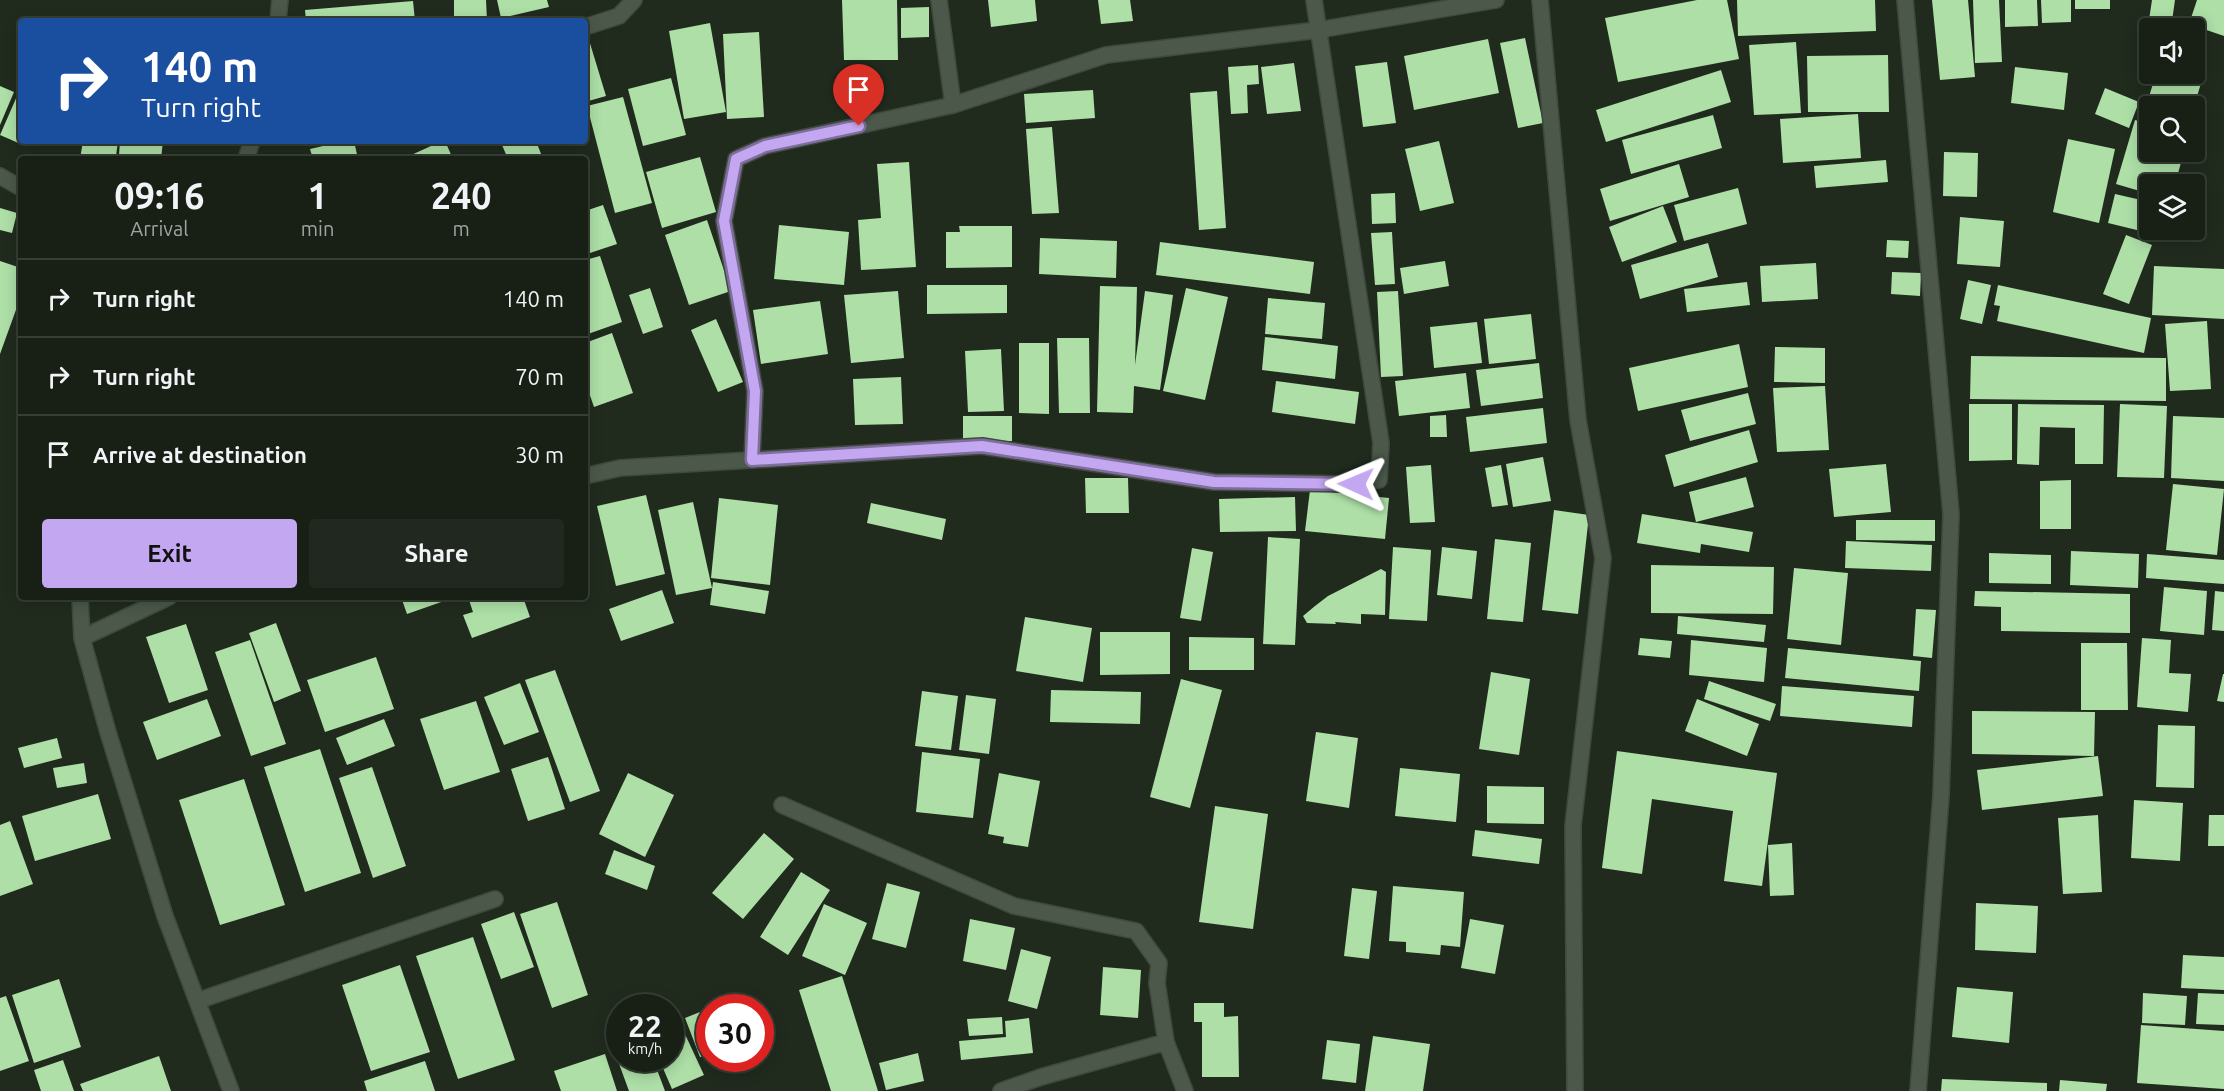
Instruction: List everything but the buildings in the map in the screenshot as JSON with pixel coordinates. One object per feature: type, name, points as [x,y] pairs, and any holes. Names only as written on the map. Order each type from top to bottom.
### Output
[{"type":"street","points":[[278,18],[280,0]]},
{"type":"street","points":[[588,26],[618,16],[634,0]]},
{"type":"street","points":[[939,0],[953,105]]},
{"type":"street","points":[[588,475],[620,468],[982,446],[1214,482],[1356,484],[1379,480],[1381,443],[1314,0]]},
{"type":"street","points":[[752,460],[755,391],[724,221],[736,159],[765,146],[953,105],[1106,55],[1318,30],[1496,0]]},
{"type":"street","points":[[1540,0],[1578,420],[1603,558],[1573,826],[1575,1091]]},
{"type":"street","points":[[1905,0],[1951,514],[1941,796],[1918,1091]]},
{"type":"street","points":[[0,176],[18,186]]},
{"type":"street","points":[[80,600],[82,638],[107,729],[165,916],[231,1091]]},
{"type":"street","points":[[82,638],[163,600]]},
{"type":"street","points":[[782,805],[1014,906],[1136,931],[1159,963],[1157,983],[1166,1041],[1185,1091]]},
{"type":"street","points":[[197,1000],[495,898]]},
{"type":"street","points":[[1001,1091],[1166,1041]]},
{"type":"route","points":[[859,126],[765,146],[736,159],[724,221],[755,391],[752,460],[982,446],[1214,482],[1356,484]]}]
